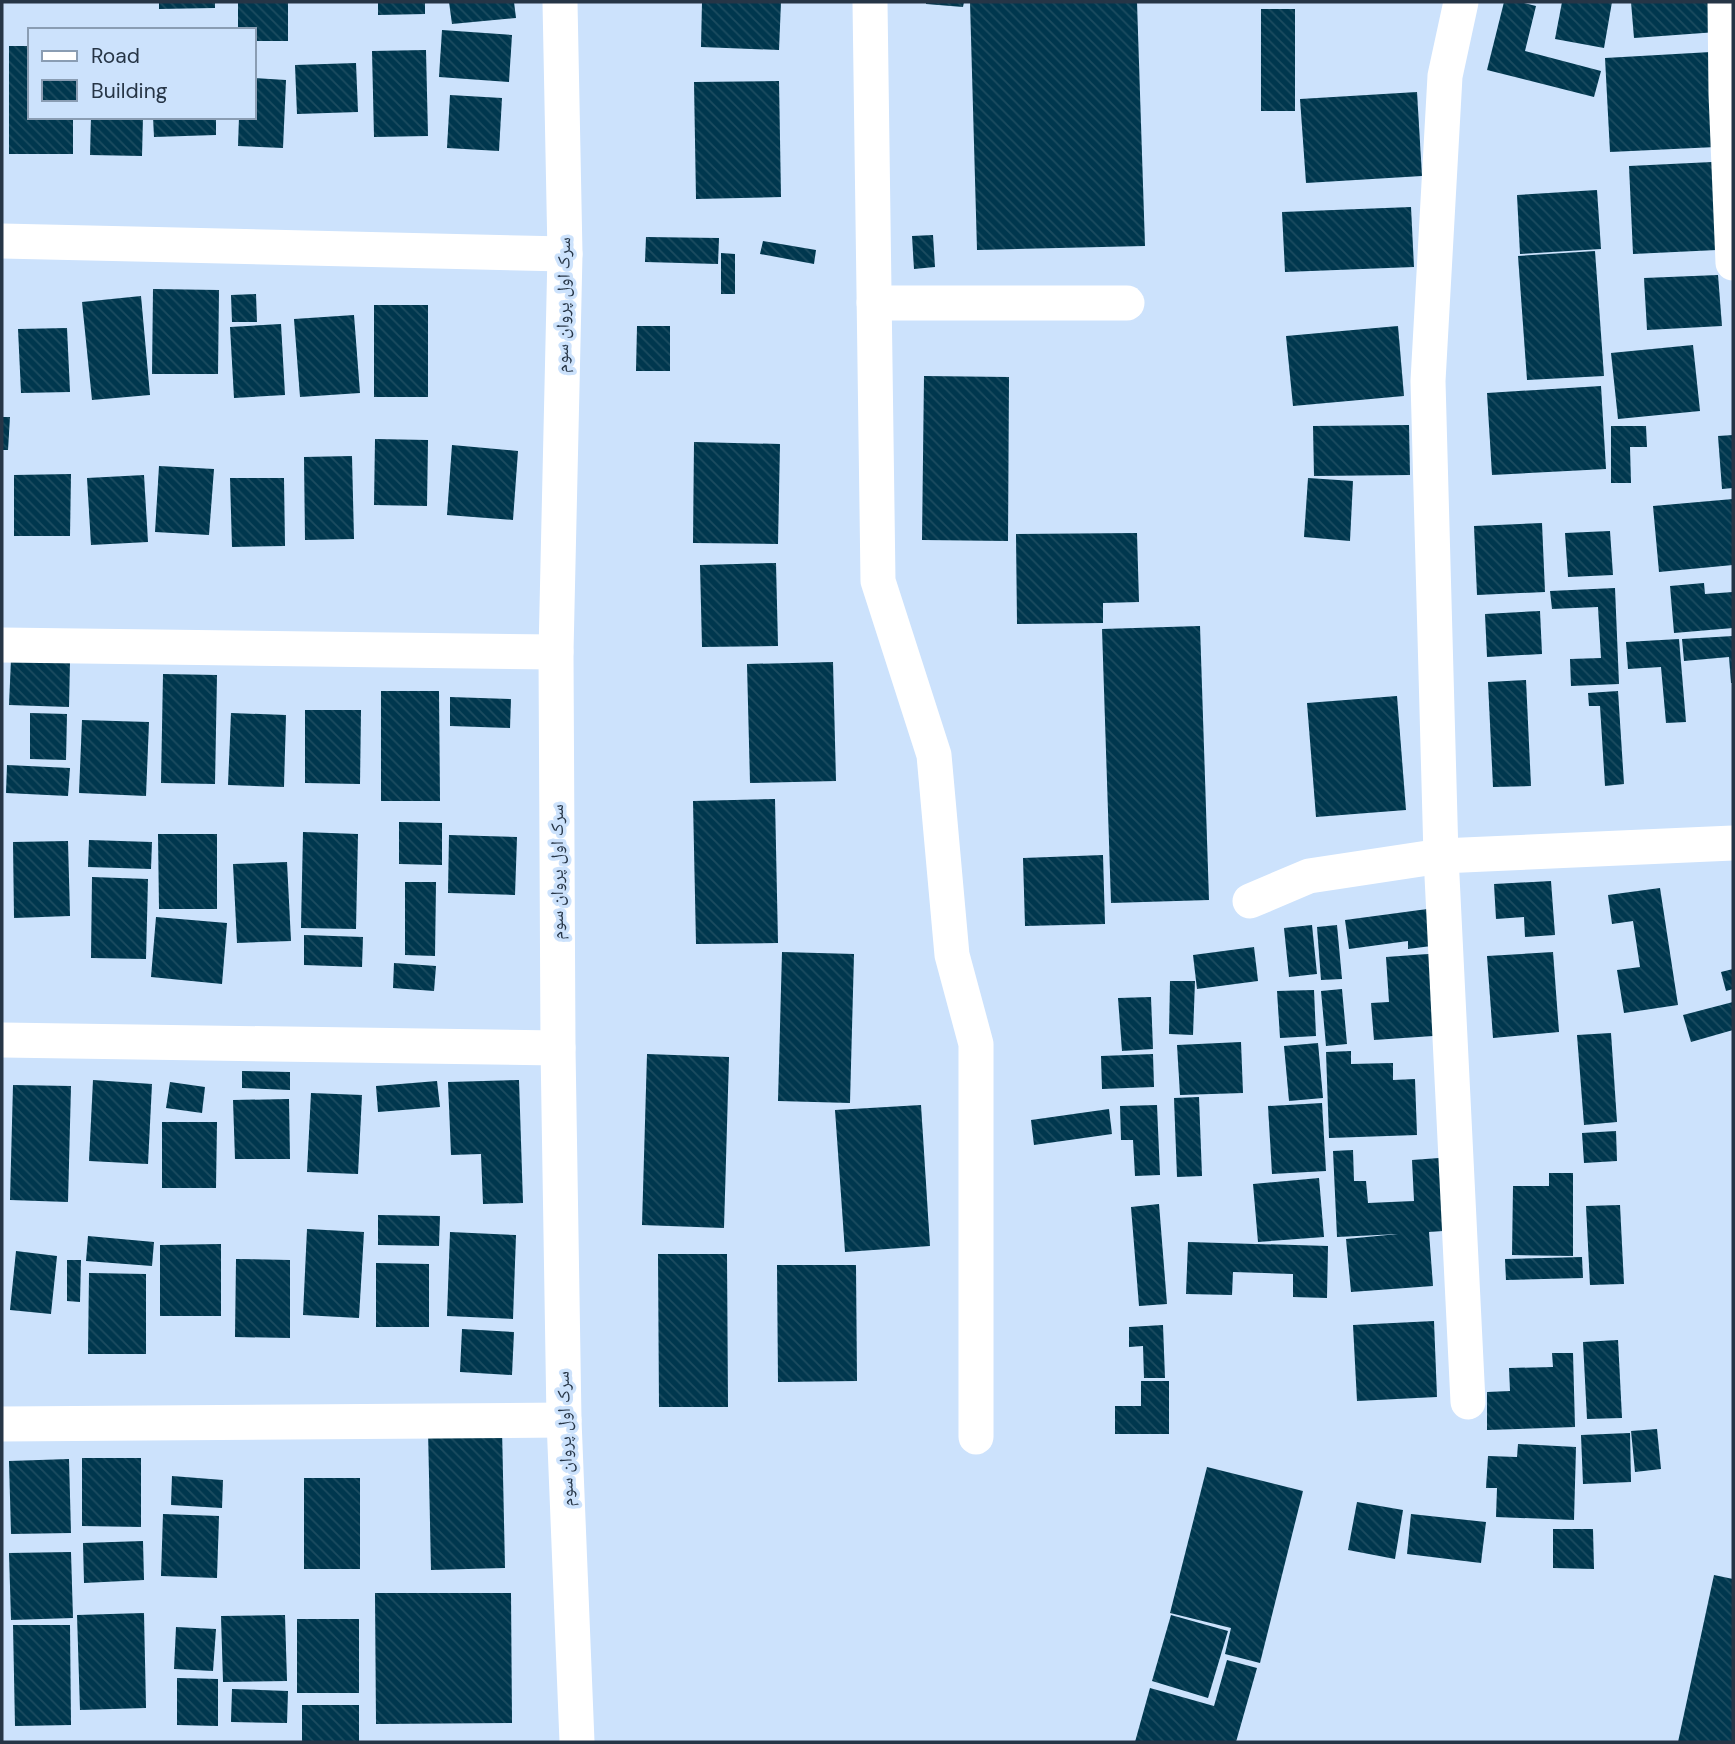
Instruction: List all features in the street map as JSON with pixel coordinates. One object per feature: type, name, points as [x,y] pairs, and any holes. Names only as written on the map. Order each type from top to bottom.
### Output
[{"type":"street","name":"سرک اول پروان سوم","points":[[559,2],[565,254],[556,652],[558,1048],[564,1420],[577,1742]]},
{"type":"street","points":[[870,2],[878,581],[934,755],[952,955],[976,1044],[976,1437]]},
{"type":"street","points":[[1461,2],[1445,76],[1428,381],[1441,856],[1468,1402]]},
{"type":"street","points":[[1725,2],[1733,264]]},
{"type":"street","points":[[2,241],[565,254]]},
{"type":"street","points":[[874,303],[1126,303]]},
{"type":"street","points":[[2,645],[556,652]]},
{"type":"street","points":[[1250,901],[1309,876],[1441,856],[1733,844]]},
{"type":"street","points":[[2,1040],[558,1048]]},
{"type":"street","points":[[2,1424],[564,1420]]},
{"type":"building","points":[[159,2],[215,2],[215,8],[159,9]]},
{"type":"building","points":[[238,2],[288,2],[288,41],[256,41],[256,28],[238,28]]},
{"type":"building","points":[[378,2],[425,2],[425,14],[378,15]]},
{"type":"building","points":[[449,2],[514,2],[516,18],[452,24]]},
{"type":"building","points":[[702,2],[781,2],[779,50],[701,47]]},
{"type":"building","points":[[926,2],[964,2],[963,7]]},
{"type":"building","points":[[970,2],[1137,2],[1145,246],[977,250]]},
{"type":"building","points":[[1504,2],[1536,6],[1525,51],[1601,71],[1594,97],[1487,70]]},
{"type":"building","points":[[1562,2],[1612,2],[1604,48],[1555,39]]},
{"type":"building","points":[[1631,2],[1715,2],[1717,32],[1634,38]]},
{"type":"building","points":[[1261,9],[1295,9],[1295,111],[1261,111]]},
{"type":"building","points":[[442,30],[512,35],[509,82],[439,77]]},
{"type":"building","points":[[9,46],[28,46],[28,119],[73,119],[73,154],[9,154]]},
{"type":"building","points":[[426,50],[428,136],[374,137],[372,51]]},
{"type":"building","points":[[1711,52],[1716,147],[1610,152],[1605,58]]},
{"type":"building","points":[[356,63],[358,112],[297,114],[295,65]]},
{"type":"building","points":[[256,78],[286,80],[283,148],[238,146],[239,119],[256,119]]},
{"type":"building","points":[[779,81],[781,197],[696,199],[694,82]]},
{"type":"building","points":[[1417,92],[1422,176],[1306,183],[1300,99]]},
{"type":"building","points":[[450,95],[502,98],[499,151],[447,148]]},
{"type":"building","points":[[91,119],[143,119],[142,156],[90,155]]},
{"type":"building","points":[[153,119],[216,119],[216,135],[154,137]]},
{"type":"building","points":[[1712,162],[1717,250],[1633,254],[1629,166]]},
{"type":"building","points":[[1597,190],[1601,249],[1520,254],[1517,195]]},
{"type":"building","points":[[1411,207],[1414,267],[1285,272],[1282,212]]},
{"type":"building","points":[[933,235],[935,267],[914,269],[912,236]]},
{"type":"building","points":[[646,237],[719,238],[718,264],[645,262]]},
{"type":"building","points":[[763,241],[816,250],[814,264],[760,254]]},
{"type":"building","points":[[1595,251],[1604,376],[1527,380],[1518,256]]},
{"type":"building","points":[[721,253],[735,254],[735,294],[721,294]]},
{"type":"building","points":[[1718,275],[1722,326],[1647,330],[1644,278]]},
{"type":"building","points":[[153,289],[219,290],[218,374],[152,374]]},
{"type":"building","points":[[256,294],[257,322],[232,322],[231,295]]},
{"type":"building","points":[[141,296],[150,395],[92,400],[82,302]]},
{"type":"building","points":[[374,305],[428,305],[428,397],[374,397]]},
{"type":"building","points":[[354,315],[360,393],[300,397],[294,319]]},
{"type":"building","points":[[281,324],[285,395],[234,398],[230,327]]},
{"type":"building","points":[[637,326],[670,326],[670,371],[636,371]]},
{"type":"building","points":[[1398,326],[1404,396],[1293,406],[1286,336]]},
{"type":"building","points":[[67,328],[70,392],[21,393],[18,329]]},
{"type":"building","points":[[1693,345],[1700,411],[1618,419],[1611,353]]},
{"type":"building","points":[[924,376],[1009,377],[1008,541],[922,540]]},
{"type":"building","points":[[1601,386],[1606,469],[1492,475],[1487,393]]},
{"type":"building","points":[[2,417],[10,417],[8,450],[2,450]]},
{"type":"building","points":[[1409,425],[1410,475],[1314,476],[1313,426]]},
{"type":"building","points":[[1611,426],[1646,426],[1647,447],[1630,447],[1631,483],[1611,483]]},
{"type":"building","points":[[1733,435],[1733,488],[1722,489],[1718,436]]},
{"type":"building","points":[[375,439],[428,440],[427,506],[374,505]]},
{"type":"building","points":[[694,442],[780,444],[778,544],[693,543]]},
{"type":"building","points":[[452,445],[518,451],[513,520],[447,515]]},
{"type":"building","points":[[352,456],[354,539],[305,540],[304,457]]},
{"type":"building","points":[[159,466],[214,469],[209,535],[155,532]]},
{"type":"building","points":[[71,474],[70,536],[14,536],[14,475]]},
{"type":"building","points":[[144,475],[148,542],[91,545],[87,478]]},
{"type":"building","points":[[230,478],[284,478],[285,546],[232,547]]},
{"type":"building","points":[[1308,478],[1353,481],[1350,541],[1304,537]]},
{"type":"building","points":[[1733,499],[1733,565],[1659,572],[1653,506]]},
{"type":"building","points":[[1542,523],[1545,592],[1477,595],[1474,526]]},
{"type":"building","points":[[1610,531],[1613,575],[1568,577],[1565,533]]},
{"type":"building","points":[[1137,533],[1139,602],[1103,603],[1103,623],[1017,624],[1016,534]]},
{"type":"building","points":[[776,563],[778,646],[702,647],[700,565]]},
{"type":"building","points":[[1704,583],[1705,594],[1733,592],[1733,628],[1674,633],[1670,586]]},
{"type":"building","points":[[1615,588],[1619,684],[1571,686],[1570,659],[1601,658],[1598,607],[1552,609],[1550,591]]},
{"type":"building","points":[[1540,611],[1542,654],[1487,657],[1485,614]]},
{"type":"building","points":[[1200,626],[1209,900],[1111,903],[1102,629]]},
{"type":"building","points":[[1733,636],[1733,683],[1729,657],[1684,661],[1682,639]]},
{"type":"building","points":[[1679,639],[1686,722],[1666,723],[1661,667],[1628,669],[1626,642]]},
{"type":"building","points":[[11,659],[70,661],[69,707],[9,705]]},
{"type":"building","points":[[833,662],[836,781],[750,783],[747,664]]},
{"type":"building","points":[[163,674],[217,675],[215,784],[161,783]]},
{"type":"building","points":[[1526,680],[1531,786],[1493,787],[1488,682]]},
{"type":"building","points":[[381,691],[439,691],[440,801],[381,801]]},
{"type":"building","points":[[1618,691],[1624,784],[1605,786],[1600,706],[1589,706],[1588,693]]},
{"type":"building","points":[[1397,696],[1406,810],[1316,817],[1307,703]]},
{"type":"building","points":[[450,697],[511,699],[510,728],[450,726]]},
{"type":"building","points":[[305,710],[361,710],[360,784],[305,783]]},
{"type":"building","points":[[30,713],[67,714],[66,760],[30,759]]},
{"type":"building","points":[[231,713],[286,715],[284,787],[228,785]]},
{"type":"building","points":[[82,720],[149,722],[146,796],[79,793]]},
{"type":"building","points":[[7,765],[70,768],[68,796],[6,793]]},
{"type":"building","points":[[775,799],[778,943],[696,944],[693,801]]},
{"type":"building","points":[[399,822],[442,823],[442,865],[399,864]]},
{"type":"building","points":[[303,832],[358,834],[356,929],[301,928]]},
{"type":"building","points":[[158,834],[217,834],[217,909],[159,909]]},
{"type":"building","points":[[449,835],[517,837],[515,895],[448,893]]},
{"type":"building","points":[[89,840],[152,842],[151,869],[88,867]]},
{"type":"building","points":[[68,841],[70,916],[14,918],[13,842]]},
{"type":"building","points":[[1103,855],[1105,924],[1025,926],[1023,858]]},
{"type":"building","points":[[287,862],[291,941],[237,943],[233,864]]},
{"type":"building","points":[[92,877],[148,879],[146,959],[91,958]]},
{"type":"building","points":[[1551,881],[1555,935],[1525,937],[1524,917],[1496,919],[1494,884]]},
{"type":"building","points":[[405,882],[436,882],[435,956],[405,955]]},
{"type":"building","points":[[1660,888],[1678,1005],[1624,1013],[1617,970],[1640,967],[1633,921],[1612,924],[1608,895]]},
{"type":"building","points":[[1435,908],[1439,945],[1408,949],[1408,941],[1349,949],[1345,920]]},
{"type":"building","points":[[156,917],[227,923],[222,984],[151,977]]},
{"type":"building","points":[[1312,925],[1317,974],[1289,977],[1284,928]]},
{"type":"building","points":[[1337,925],[1342,979],[1321,980],[1317,927]]},
{"type":"building","points":[[304,935],[363,937],[362,967],[304,965]]},
{"type":"building","points":[[1254,947],[1258,981],[1197,989],[1193,955]]},
{"type":"building","points":[[782,952],[854,954],[850,1103],[778,1101]]},
{"type":"building","points":[[1553,952],[1559,1032],[1493,1038],[1487,956]]},
{"type":"building","points":[[1442,953],[1448,1035],[1374,1040],[1371,1003],[1389,1002],[1386,957]]},
{"type":"building","points":[[394,963],[436,966],[434,991],[393,988]]},
{"type":"building","points":[[1733,969],[1733,989],[1726,991],[1721,972]]},
{"type":"building","points":[[1170,981],[1195,981],[1193,1035],[1169,1034]]},
{"type":"building","points":[[1342,989],[1347,1044],[1326,1046],[1321,991]]},
{"type":"building","points":[[1314,990],[1316,1036],[1280,1038],[1277,991]]},
{"type":"building","points":[[1151,997],[1153,1049],[1122,1051],[1118,998]]},
{"type":"building","points":[[1733,1002],[1733,1030],[1691,1042],[1683,1015]]},
{"type":"building","points":[[1611,1033],[1617,1122],[1584,1125],[1577,1035]]},
{"type":"building","points":[[1241,1042],[1243,1093],[1180,1095],[1177,1045]]},
{"type":"building","points":[[1318,1043],[1323,1098],[1289,1101],[1284,1046]]},
{"type":"building","points":[[1351,1051],[1351,1064],[1393,1063],[1393,1080],[1415,1079],[1417,1135],[1329,1138],[1326,1052]]},
{"type":"building","points":[[647,1054],[729,1057],[724,1228],[642,1225]]},
{"type":"building","points":[[1153,1054],[1154,1087],[1102,1089],[1101,1056]]},
{"type":"building","points":[[242,1071],[290,1072],[290,1090],[242,1088]]},
{"type":"building","points":[[93,1080],[152,1084],[148,1164],[89,1161]]},
{"type":"building","points":[[519,1080],[523,1203],[483,1204],[481,1154],[451,1155],[448,1082]]},
{"type":"building","points":[[437,1081],[440,1107],[378,1112],[376,1086]]},
{"type":"building","points":[[170,1082],[205,1087],[202,1113],[166,1108]]},
{"type":"building","points":[[13,1085],[71,1086],[68,1202],[10,1200]]},
{"type":"building","points":[[311,1093],[362,1095],[358,1174],[307,1172]]},
{"type":"building","points":[[1199,1097],[1202,1176],[1177,1177],[1174,1098]]},
{"type":"building","points":[[289,1099],[290,1159],[235,1159],[233,1100]]},
{"type":"building","points":[[1322,1103],[1326,1171],[1272,1174],[1268,1106]]},
{"type":"building","points":[[921,1105],[930,1246],[845,1252],[835,1110]]},
{"type":"building","points":[[1157,1105],[1160,1175],[1135,1176],[1133,1140],[1121,1140],[1120,1106]]},
{"type":"building","points":[[1109,1109],[1112,1134],[1034,1145],[1031,1120]]},
{"type":"building","points":[[162,1122],[217,1122],[216,1188],[162,1188]]},
{"type":"building","points":[[1616,1131],[1617,1161],[1584,1163],[1582,1133]]},
{"type":"building","points":[[1353,1150],[1354,1181],[1366,1181],[1368,1203],[1414,1201],[1412,1160],[1439,1158],[1443,1231],[1429,1232],[1433,1286],[1351,1292],[1346,1239],[1398,1234],[1337,1237],[1333,1151]]},
{"type":"building","points":[[1549,1173],[1573,1173],[1573,1256],[1512,1255],[1513,1186],[1549,1186]]},
{"type":"building","points":[[1319,1178],[1324,1237],[1258,1242],[1253,1184]]},
{"type":"building","points":[[1159,1204],[1167,1304],[1139,1306],[1131,1207]]},
{"type":"building","points":[[1620,1205],[1624,1284],[1590,1285],[1586,1206]]},
{"type":"building","points":[[378,1215],[440,1216],[439,1246],[378,1245]]},
{"type":"building","points":[[307,1229],[364,1232],[359,1318],[303,1315]]},
{"type":"building","points":[[450,1232],[516,1235],[513,1319],[447,1316]]},
{"type":"building","points":[[88,1236],[154,1242],[152,1266],[86,1261]]},
{"type":"building","points":[[1188,1242],[1328,1246],[1327,1298],[1293,1297],[1293,1274],[1233,1272],[1232,1295],[1186,1294]]},
{"type":"building","points":[[221,1244],[221,1316],[160,1316],[160,1245]]},
{"type":"building","points":[[16,1251],[57,1256],[51,1314],[10,1310]]},
{"type":"building","points":[[658,1254],[727,1254],[728,1407],[659,1407]]},
{"type":"building","points":[[1582,1257],[1583,1278],[1506,1280],[1505,1259]]},
{"type":"building","points":[[236,1259],[290,1260],[290,1338],[235,1337]]},
{"type":"building","points":[[67,1260],[81,1260],[80,1302],[67,1301]]},
{"type":"building","points":[[376,1263],[429,1264],[429,1327],[376,1327]]},
{"type":"building","points":[[777,1265],[856,1265],[857,1381],[778,1382]]},
{"type":"building","points":[[89,1273],[146,1274],[146,1354],[88,1354]]},
{"type":"building","points":[[1434,1321],[1437,1397],[1357,1401],[1353,1325]]},
{"type":"building","points":[[1163,1325],[1165,1378],[1144,1378],[1143,1346],[1129,1347],[1129,1327]]},
{"type":"building","points":[[462,1329],[514,1332],[512,1375],[460,1372]]},
{"type":"building","points":[[1618,1340],[1622,1418],[1587,1419],[1583,1342]]},
{"type":"building","points":[[1552,1353],[1573,1353],[1575,1427],[1487,1430],[1487,1392],[1510,1391],[1509,1368],[1553,1367]]},
{"type":"building","points":[[1141,1381],[1169,1381],[1169,1434],[1115,1434],[1115,1406],[1141,1406]]},
{"type":"building","points":[[502,1428],[505,1568],[431,1570],[428,1429]]},
{"type":"building","points":[[1657,1429],[1661,1469],[1635,1472],[1631,1431]]},
{"type":"building","points":[[1630,1433],[1631,1482],[1583,1484],[1581,1435]]},
{"type":"building","points":[[1518,1444],[1576,1447],[1574,1520],[1496,1517],[1497,1488],[1486,1488],[1488,1456],[1517,1457]]},
{"type":"building","points":[[82,1458],[141,1458],[141,1527],[82,1526]]},
{"type":"building","points":[[69,1459],[71,1533],[11,1534],[9,1461]]},
{"type":"building","points":[[1207,1467],[1303,1491],[1260,1663],[1225,1654],[1231,1628],[1170,1613]]},
{"type":"building","points":[[172,1476],[223,1480],[222,1508],[171,1505]]},
{"type":"building","points":[[304,1478],[360,1478],[360,1569],[304,1569]]},
{"type":"building","points":[[1357,1502],[1403,1510],[1395,1559],[1348,1550]]},
{"type":"building","points":[[163,1514],[219,1516],[217,1578],[161,1576]]},
{"type":"building","points":[[1411,1514],[1486,1522],[1481,1563],[1407,1554]]},
{"type":"building","points":[[1553,1529],[1593,1529],[1594,1569],[1553,1568]]},
{"type":"building","points":[[143,1541],[144,1580],[84,1583],[83,1543]]},
{"type":"building","points":[[71,1552],[73,1618],[11,1620],[9,1553]]},
{"type":"building","points":[[1714,1575],[1733,1579],[1733,1742],[1678,1742]]},
{"type":"building","points":[[375,1593],[511,1593],[512,1723],[376,1724]]},
{"type":"building","points":[[144,1613],[146,1708],[80,1710],[77,1615]]},
{"type":"building","points":[[285,1615],[287,1681],[223,1682],[221,1616]]},
{"type":"building","points":[[1171,1615],[1228,1631],[1208,1698],[1152,1681]]},
{"type":"building","points":[[297,1619],[359,1619],[359,1693],[297,1693]]},
{"type":"building","points":[[13,1625],[70,1625],[71,1725],[15,1726]]},
{"type":"building","points":[[176,1627],[216,1629],[213,1671],[174,1669]]},
{"type":"building","points":[[1227,1660],[1257,1668],[1236,1742],[1135,1742],[1150,1688],[1214,1706]]},
{"type":"building","points":[[177,1678],[218,1679],[218,1726],[177,1725]]},
{"type":"building","points":[[232,1689],[288,1691],[287,1723],[231,1722]]},
{"type":"building","points":[[302,1705],[359,1705],[359,1742],[302,1742]]}]
